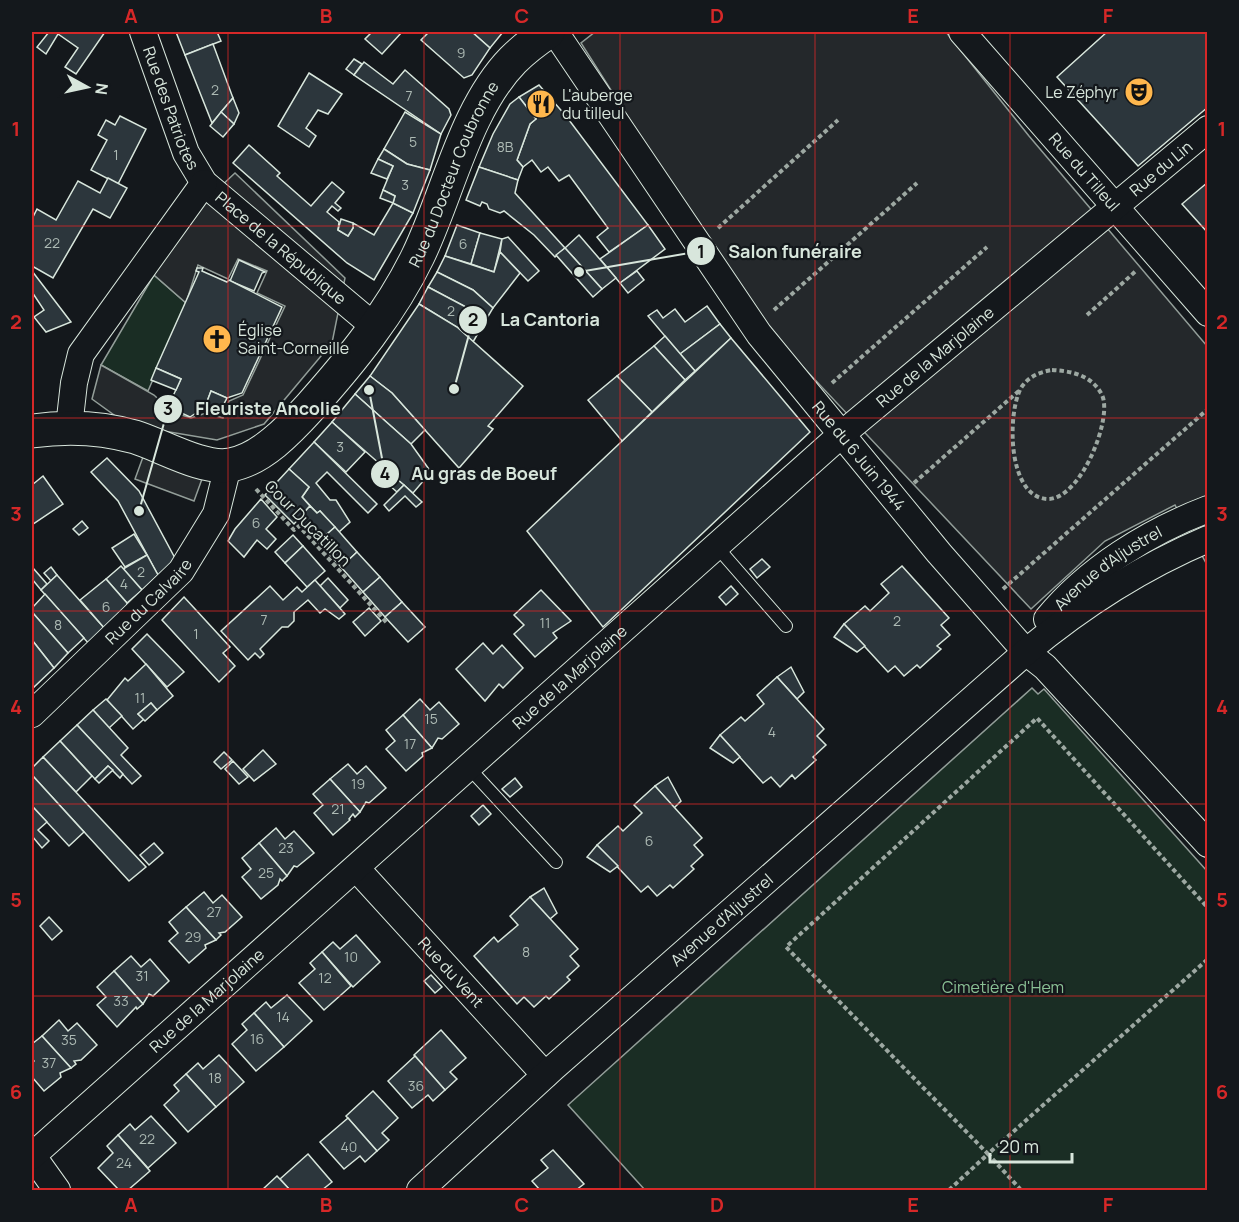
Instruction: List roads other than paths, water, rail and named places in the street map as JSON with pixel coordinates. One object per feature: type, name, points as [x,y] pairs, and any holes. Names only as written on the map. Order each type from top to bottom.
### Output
[{"type":"main road","name":"Rue du Docteur Coubronne","points":[[375,327],[403,285],[418,255],[487,97],[513,60],[548,32]]},
{"type":"main road","points":[[32,431],[69,427],[119,433],[207,463],[237,463],[262,450],[295,423],[375,327]]},
{"type":"street","name":"Rue des Patriotes","points":[[143,32],[186,153],[204,183]]},
{"type":"street","name":"Rue du 6 Juin 1944","points":[[555,32],[754,328],[896,500],[1026,652],[1045,667],[1208,844]]},
{"type":"street","name":"Rue du Tilleul","points":[[962,32],[1208,313]]},
{"type":"street","name":"Rue du Lin","points":[[1115,207],[1208,129]]},
{"type":"street","name":"Place de la République","points":[[69,427],[74,383],[81,354],[204,183],[375,327]]},
{"type":"street","name":"Rue de la Marjolaine","points":[[32,1155],[842,434],[1115,207]]},
{"type":"street","name":"Rue du Calvaire","points":[[32,714],[181,571],[216,514],[237,463]]},
{"type":"street","name":"Avenue d'Aljustrel","points":[[1026,652],[1055,609],[1088,579],[1138,543],[1168,526],[1208,509]]},
{"type":"street","name":"Avenue d'Aljustrel","points":[[420,1191],[546,1075],[1026,652],[1097,598],[1164,559],[1208,539]]},
{"type":"street","name":"Rue du Vent","points":[[356,868],[546,1075]]},
{"type":"street","points":[[32,1155],[57,1191]]},
{"type":"lane","points":[[717,547],[786,626]]},
{"type":"lane","points":[[469,768],[556,862]]},
{"type":"place","name":"Le Zéphyr","points":[[1139,92]]},
{"type":"place","name":"L'auberge du tilleul","points":[[541,104]]},
{"type":"place","name":"Salon funéraire","points":[[579,272]]},
{"type":"place","name":"Église Saint-Corneille","points":[[217,339]]},
{"type":"place","name":"La Cantoria","points":[[454,389]]},
{"type":"place","name":"Au gras de Boeuf","points":[[369,390]]},
{"type":"place","name":"Fleuriste Ancolie","points":[[139,511]]},
{"type":"park label","name":"Cimetière d'Hem","points":[[1003,987]]}]
